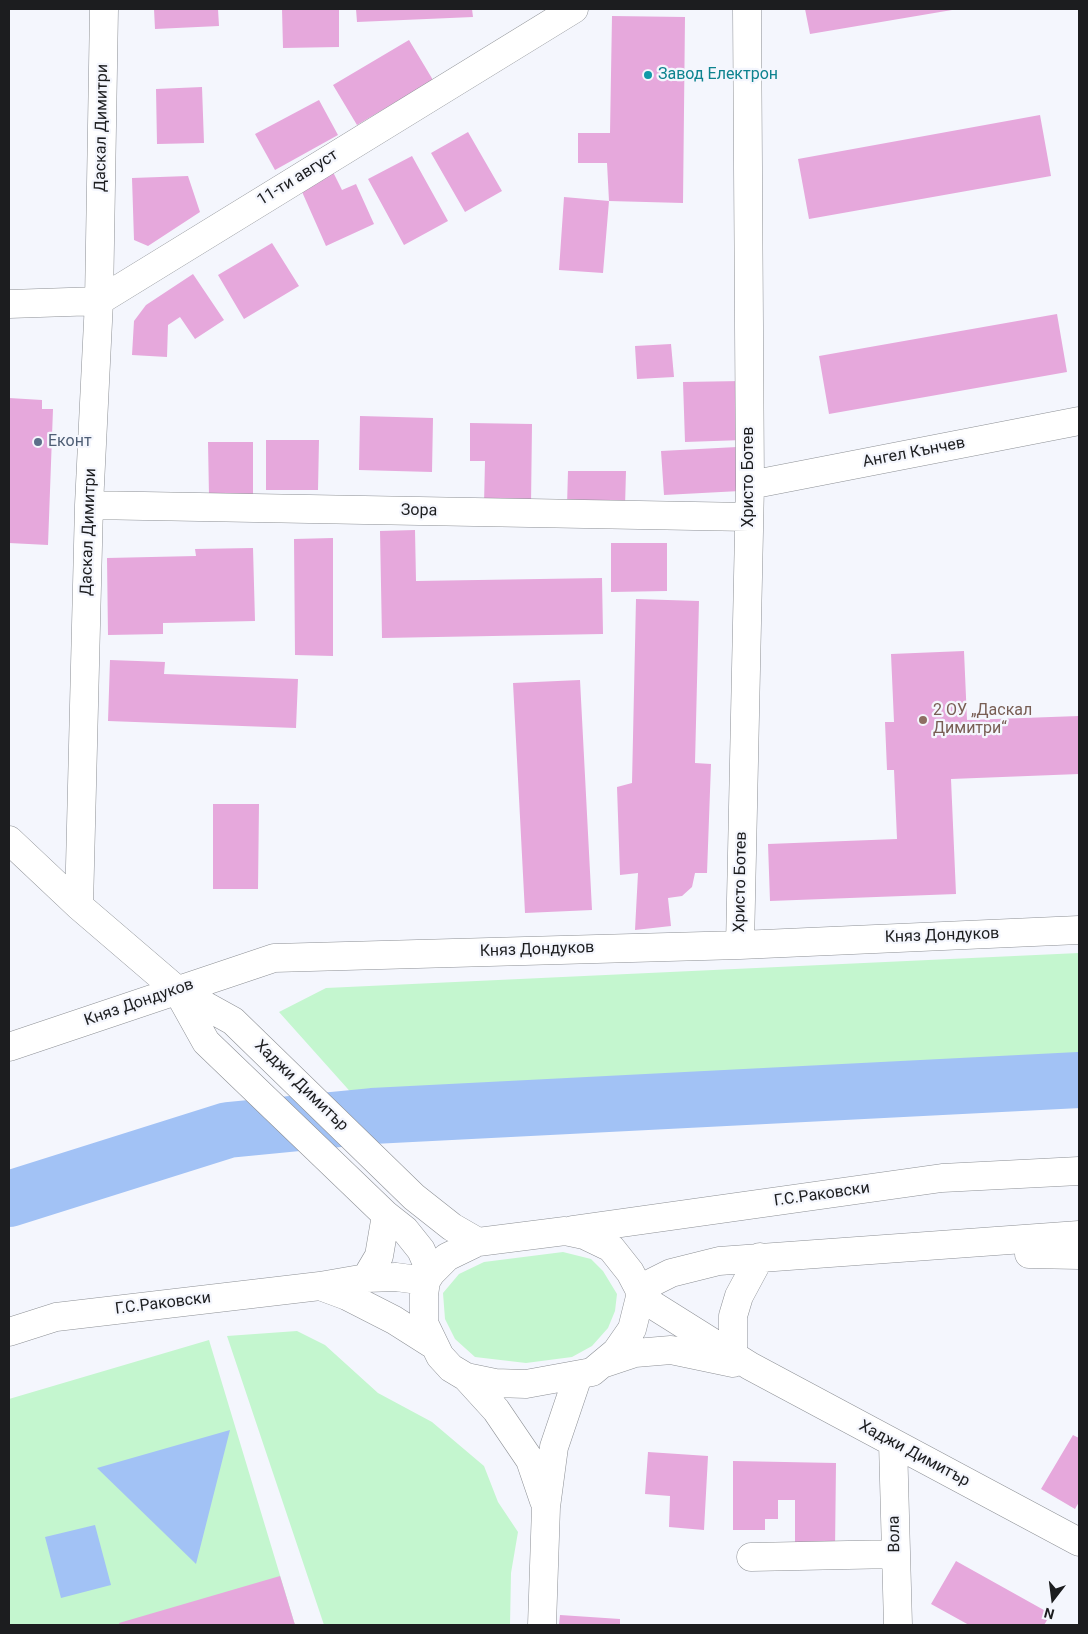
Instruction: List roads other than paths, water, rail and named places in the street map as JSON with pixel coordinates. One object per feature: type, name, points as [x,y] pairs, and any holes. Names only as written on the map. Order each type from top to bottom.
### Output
[{"type":"street","name":"Даскал Димитри","points":[[79,906],[90,505],[99,301],[104,9]]},
{"type":"street","name":"11-ти август","points":[[9,304],[99,301],[574,9]]},
{"type":"street","name":"Христо Ботев","points":[[740,945],[750,485],[748,9]]},
{"type":"street","name":"Ангел Кънчев","points":[[750,485],[1079,421]]},
{"type":"street","name":"Зора","points":[[90,505],[749,517]]},
{"type":"street","name":"Хаджи Димитър","points":[[9,840],[79,906],[177,990],[233,1021],[414,1197],[452,1226],[478,1242]]},
{"type":"street","name":"Княз Дондуков","points":[[9,1046],[274,958],[740,945],[1079,930]]},
{"type":"street","name":"Хаджи Димитър","points":[[177,990],[206,1042],[386,1215],[405,1230],[421,1250],[429,1277]]},
{"type":"street","name":"Г.С.Раковски","points":[[9,1332],[56,1317],[320,1286],[366,1278],[429,1277],[447,1257],[478,1242],[942,1178],[1079,1171]]},
{"type":"street","points":[[366,1278],[379,1256],[386,1215]]},
{"type":"street","points":[[565,1231],[584,1235],[611,1248],[630,1272],[640,1293],[741,1361]]},
{"type":"street","points":[[466,1377],[495,1383],[526,1384],[592,1372],[616,1352],[632,1329],[640,1293],[671,1274],[719,1260],[956,1242],[1079,1235]]},
{"type":"street","points":[[956,1242],[1041,1256],[1079,1254]]},
{"type":"street","points":[[741,1361],[733,1316],[739,1296],[760,1257]]},
{"type":"street","points":[[429,1277],[423,1309],[424,1324],[440,1356],[466,1377],[496,1410],[530,1460],[546,1508]]},
{"type":"street","points":[[320,1286],[355,1300],[435,1346]]},
{"type":"street","points":[[605,1363],[635,1352],[671,1350],[741,1361]]},
{"type":"street","name":"Хаджи Димитър","points":[[741,1361],[1079,1542]]},
{"type":"street","points":[[542,1625],[546,1508],[554,1447],[578,1376]]},
{"type":"street","name":"Вола","points":[[893,1443],[898,1625]]},
{"type":"street","points":[[751,1557],[896,1554]]},
{"type":"water","points":[[230,1430],[196,1564],[97,1468]]},
{"type":"water","points":[[95,1525],[111,1585],[61,1598],[45,1537]]},
{"type":"waterway","points":[[9,1199],[228,1130],[372,1116],[1079,1080]]},
{"type":"place","name":"Завод Електрон","points":[[648,75]]},
{"type":"place","name":"Еконт","points":[[38,442]]},
{"type":"place","name":"2 ОУ „Даскал Димитри“","points":[[923,720]]}]
